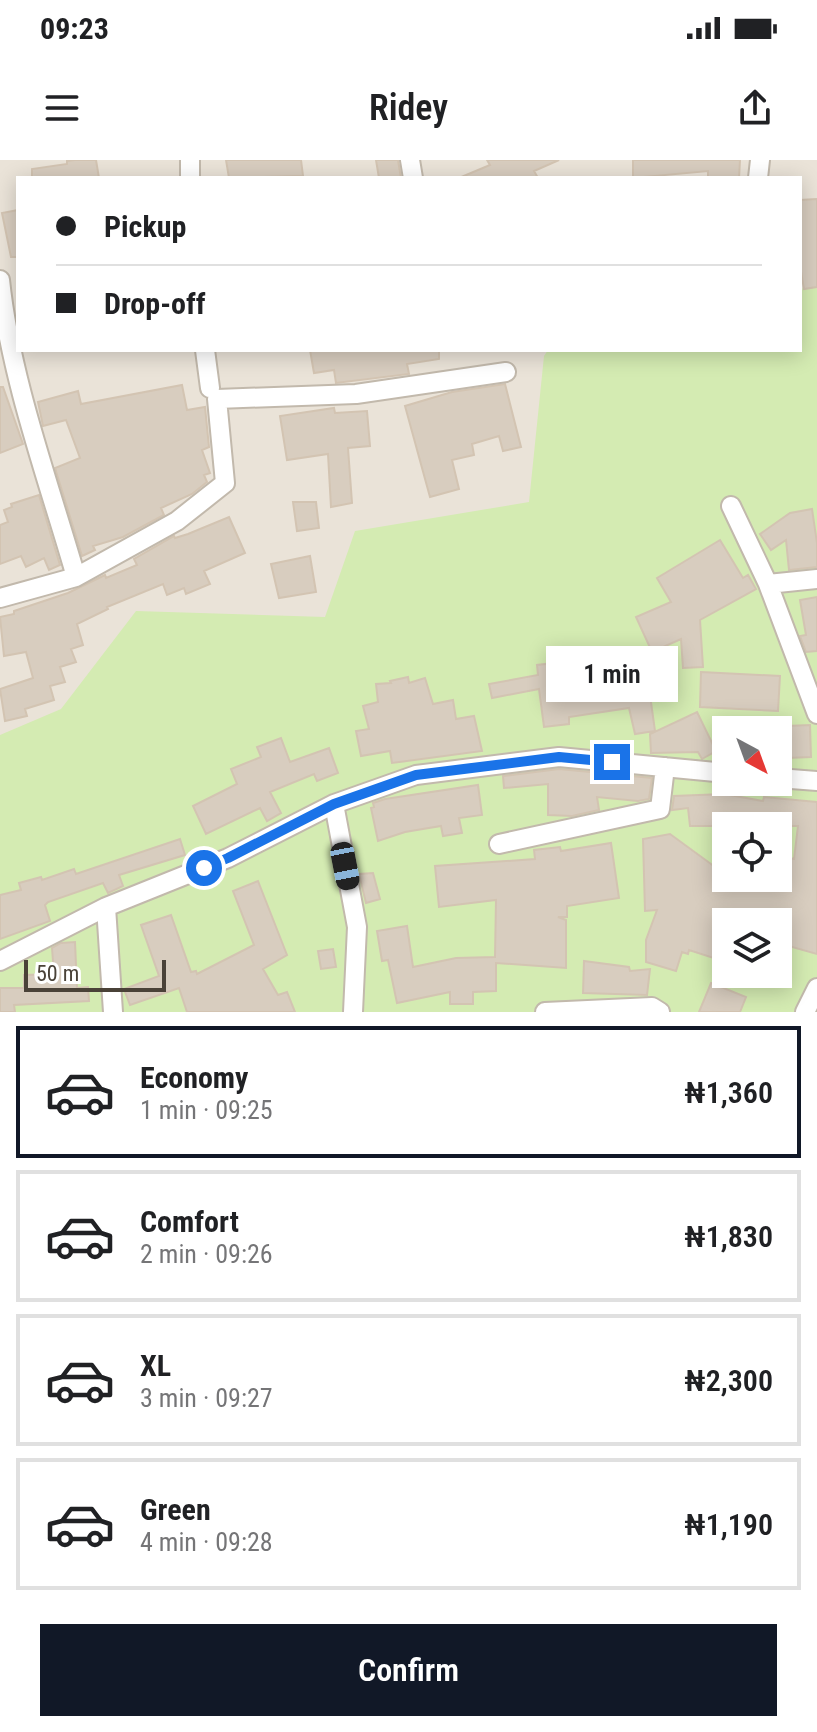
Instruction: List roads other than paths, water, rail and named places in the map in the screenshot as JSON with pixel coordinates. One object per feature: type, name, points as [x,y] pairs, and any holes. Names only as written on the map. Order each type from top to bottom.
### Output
[{"type":"street","points":[[0,280],[16,348]]},
{"type":"street","points":[[17,352],[32,426],[76,577]]},
{"type":"street","points":[[205,352],[210,388]]},
{"type":"street","points":[[0,598],[76,577],[177,521],[225,483],[217,399],[356,394],[506,372]]},
{"type":"street","points":[[731,506],[768,584],[817,714]]},
{"type":"street","points":[[768,584],[817,579]]},
{"type":"street","points":[[0,961],[106,907],[228,858],[334,804],[416,775],[559,757],[712,772]]},
{"type":"street","points":[[499,844],[660,809],[665,767]]},
{"type":"street","points":[[792,779],[817,781]]},
{"type":"street","points":[[334,804],[357,927],[353,1012]]},
{"type":"street","points":[[106,907],[113,1012]]},
{"type":"street","points":[[805,1012],[817,988]]},
{"type":"street","points":[[545,1012],[652,1007],[660,1012]]}]
